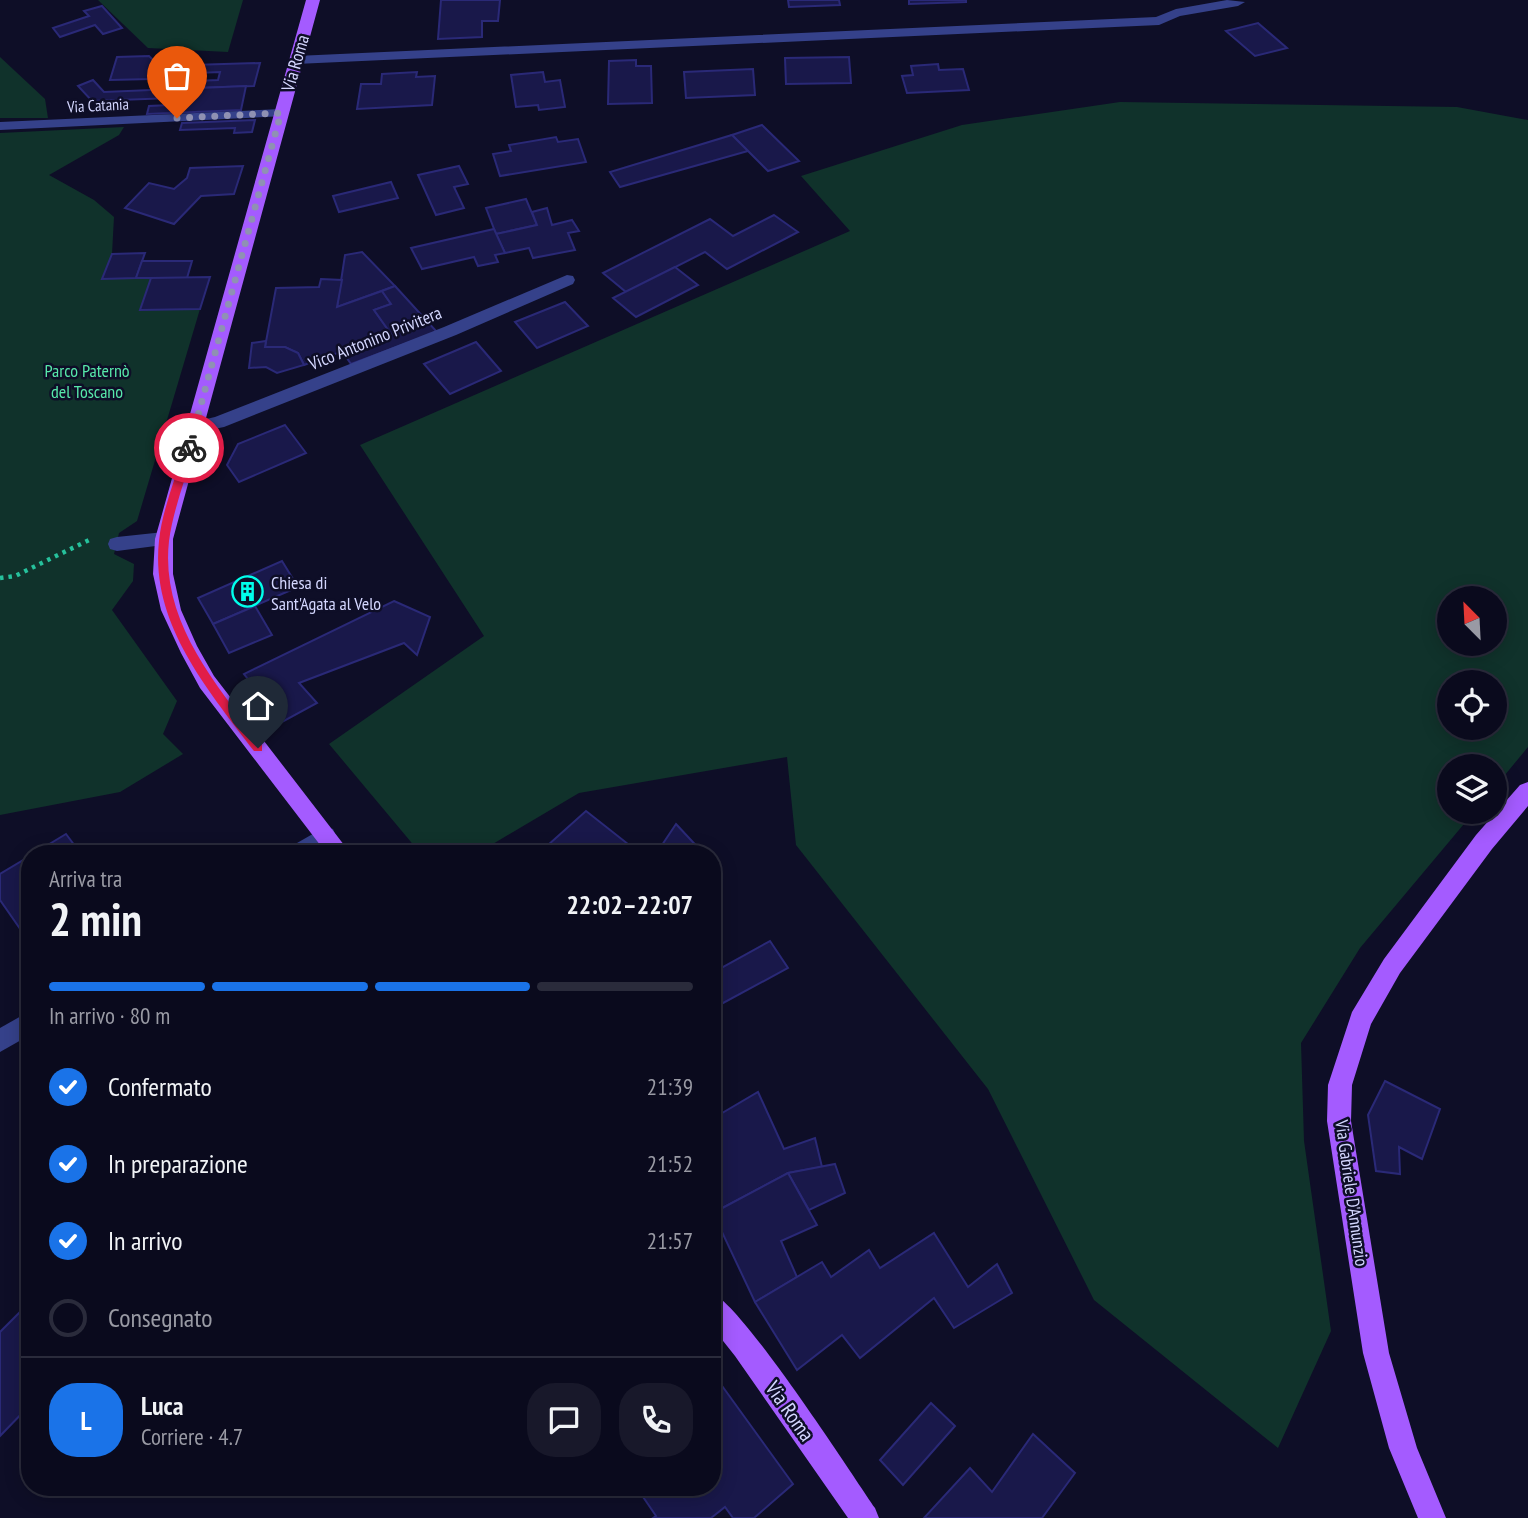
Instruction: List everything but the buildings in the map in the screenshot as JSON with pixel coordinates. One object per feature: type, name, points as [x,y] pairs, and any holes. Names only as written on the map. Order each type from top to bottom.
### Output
[{"type":"main road","name":"Via Roma","points":[[313,0],[164,539],[163,574],[171,610],[207,681],[333,845]]},
{"type":"main road","name":"Via Gabriele D'Annunzio","points":[[1432,1518],[1403,1448],[1376,1353],[1339,1121],[1340,1085],[1360,1020],[1392,966],[1484,842],[1528,791]]},
{"type":"main road","name":"Via Roma","points":[[721,1317],[864,1518]]},
{"type":"street","points":[[296,60],[1159,21],[1177,13],[1238,2]]},
{"type":"street","name":"Via Catania","points":[[0,126],[281,113]]},
{"type":"street","name":"Vico Antonino Privitera","points":[[195,427],[231,418],[463,326],[567,280]]},
{"type":"street","points":[[117,544],[164,539]]},
{"type":"street","points":[[312,845],[326,836]]},
{"type":"street","points":[[0,1041],[21,1028]]},
{"type":"path","points":[[0,578],[15,576],[90,540],[117,544]]},
{"type":"green space","points":[[98,0],[243,0],[228,52],[148,48]]},
{"type":"green space","points":[[0,57],[45,99],[48,118],[0,118]]},
{"type":"green space","points":[[1120,102],[1457,107],[1528,120],[1528,747],[1507,772],[1507,754],[1437,754],[1437,824],[1464,824],[1360,948],[1301,1043],[1304,1141],[1331,1331],[1278,1448],[1094,1300],[988,1089],[796,845],[787,757],[579,793],[491,845],[413,845],[329,744],[484,636],[360,445],[850,231],[801,176],[962,125]]},
{"type":"green space","name":"Parco Paternò del Toscano","points":[[124,127],[119,135],[49,175],[94,200],[114,217],[112,254],[103,279],[151,278],[141,310],[200,309],[137,521],[119,533],[114,554],[134,564],[133,581],[112,610],[177,701],[163,734],[183,754],[120,792],[0,815],[0,133]]},
{"type":"way so far","points":[[177,118],[281,113],[189,448]]},
{"type":"place","name":"Chiesa di Sant'Agata al Velo","points":[[248,592]]},
{"type":"route","points":[[189,448],[164,539],[163,574],[171,610],[207,681],[258,748]]}]
